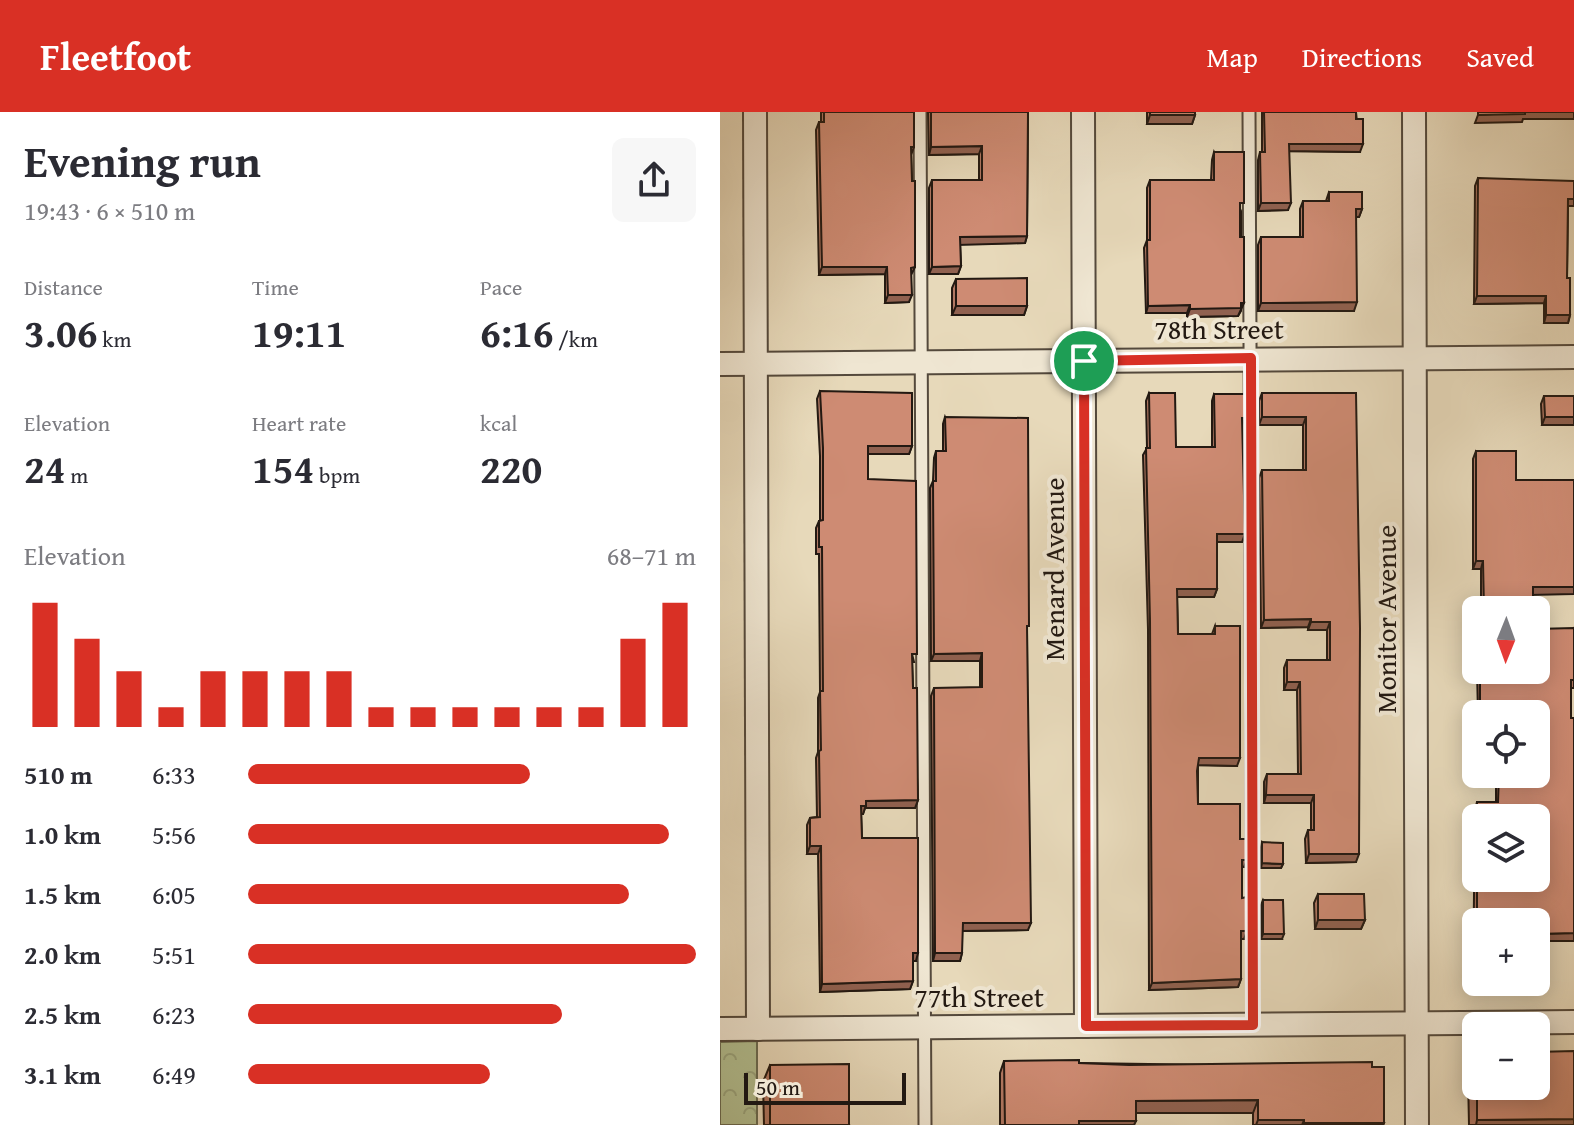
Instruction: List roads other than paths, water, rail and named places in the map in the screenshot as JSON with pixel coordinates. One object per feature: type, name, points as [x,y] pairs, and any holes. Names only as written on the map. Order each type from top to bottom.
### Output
[{"type":"street","points":[[755,112],[758,1029]]},
{"type":"street","name":"Menard Avenue","points":[[1083,112],[1086,1026]]},
{"type":"street","name":"Monitor Avenue","points":[[1414,112],[1417,1125]]},
{"type":"street","name":"78th Street","points":[[720,364],[1574,357]]},
{"type":"street","name":"77th Street","points":[[720,1029],[1574,1022]]},
{"type":"lane","points":[[920,112],[925,1125]]},
{"type":"lane","points":[[1249,112],[1253,1025]]}]
